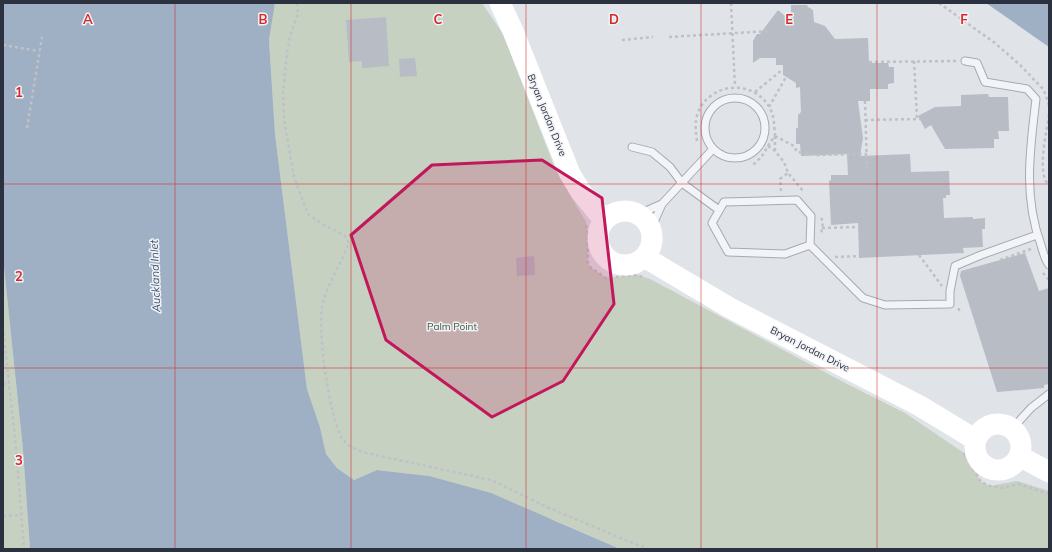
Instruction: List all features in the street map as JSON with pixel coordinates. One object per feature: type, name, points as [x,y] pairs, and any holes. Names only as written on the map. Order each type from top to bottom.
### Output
[{"type":"main road","name":"Bryan Jordan Drive","points":[[500,3],[514,31],[570,174],[581,192],[604,220]]},
{"type":"main road","points":[[620,210],[630,210],[645,222],[653,240],[650,249],[644,258],[630,265],[622,265],[608,259],[602,253],[598,245],[597,236],[599,227],[604,220],[611,214],[620,210]]},
{"type":"main road","name":"Bryan Jordan Drive","points":[[644,258],[730,308],[920,406],[976,440]]},
{"type":"main road","points":[[996,425],[1004,426],[1012,429],[1017,434],[1021,449],[1019,456],[1009,467],[1001,470],[993,470],[980,462],[976,455],[976,440],[980,433],[987,427],[996,425]]},
{"type":"main road","points":[[1019,456],[1049,472]]},
{"type":"lane","points":[[965,62],[977,63],[985,82],[1027,89],[1036,99],[1030,148],[1030,202],[1037,235],[1049,265]]},
{"type":"lane","points":[[731,98],[745,100],[757,108],[762,116],[765,126],[764,136],[752,153],[742,157],[732,158],[722,155],[713,149],[705,132],[705,123],[708,114],[714,106],[722,100],[731,98]]},
{"type":"lane","points":[[632,147],[652,152],[670,167],[682,183],[719,210]]},
{"type":"lane","points":[[645,222],[713,149]]},
{"type":"lane","points":[[810,245],[785,254],[728,252],[712,223],[724,202],[797,200],[811,216],[810,245],[863,298],[885,305],[950,304],[951,287],[955,266],[1037,235]]},
{"type":"lane","points":[[645,222],[662,204]]},
{"type":"lane","points":[[1012,429],[1031,408],[1049,394]]},
{"type":"path","points":[[298,3],[298,13],[291,33],[287,52],[283,92],[284,120],[294,177],[308,214],[324,225],[344,235],[349,244],[322,302],[320,316],[323,359],[335,420],[342,438],[351,447],[362,452],[491,480],[547,507],[649,549]]},
{"type":"path","points":[[731,3],[735,87]]},
{"type":"path","points":[[939,3],[995,42],[1044,90],[1049,105]]},
{"type":"path","points":[[669,37],[770,31]]},
{"type":"path","points":[[27,128],[42,37]]},
{"type":"path","points":[[622,40],[653,37]]},
{"type":"path","points":[[3,45],[39,51]]},
{"type":"path","points":[[865,120],[919,119],[914,61]]},
{"type":"path","points":[[869,62],[965,62]]},
{"type":"path","points":[[754,93],[782,70]]},
{"type":"path","points":[[769,106],[786,77]]},
{"type":"path","points":[[697,141],[695,122],[698,111],[704,101],[724,88],[735,87],[747,89],[763,98],[769,106],[774,118],[775,150]]},
{"type":"path","points":[[865,101],[867,170]]},
{"type":"path","points":[[1049,115],[1043,171],[1045,182],[1049,185]]},
{"type":"path","points":[[774,136],[794,146],[797,152],[817,155],[867,154]]},
{"type":"path","points":[[753,165],[764,155],[774,136]]},
{"type":"path","points":[[781,192],[780,179],[788,173]]},
{"type":"path","points":[[822,228],[858,227]]},
{"type":"path","points":[[998,261],[1031,249]]},
{"type":"path","points":[[919,255],[942,286],[958,288],[959,314]]},
{"type":"path","points":[[3,327],[24,549]]},
{"type":"path","points":[[3,384],[9,383]]},
{"type":"path","points":[[3,516],[21,515]]},
{"type":"highlighted area","points":[[542,160],[602,198],[614,304],[563,381],[492,417],[386,340],[351,235],[432,165]]},
{"type":"green space","name":"Palm Point","points":[[275,3],[482,3],[503,34],[556,171],[586,222],[588,233],[588,263],[590,267],[606,278],[638,275],[650,279],[847,384],[905,413],[964,453],[981,482],[990,486],[1017,481],[1049,491],[1049,549],[620,549],[554,520],[429,476],[377,470],[354,480],[337,468],[326,454],[320,427],[307,389],[275,134],[269,40]]},
{"type":"green space","points":[[3,258],[23,450],[30,549],[3,549]]},
{"type":"water","name":"Auckland Inlet","points":[[3,3],[275,3],[269,40],[275,134],[307,389],[320,427],[326,454],[337,468],[354,480],[377,470],[429,476],[491,493],[620,549],[30,549],[23,450],[3,258]]},
{"type":"water","points":[[986,3],[1049,3],[1049,47]]},
{"type":"building","points":[[791,5],[807,5],[813,10],[814,22],[825,26],[835,39],[868,38],[869,63],[888,63],[889,67],[894,67],[894,83],[888,84],[888,89],[870,89],[870,101],[858,101],[863,138],[860,156],[910,154],[911,172],[949,171],[950,195],[946,195],[946,198],[943,198],[944,218],[985,218],[985,229],[982,229],[983,247],[963,248],[964,253],[859,258],[858,223],[831,225],[829,181],[831,180],[831,175],[848,175],[847,154],[801,156],[800,144],[796,144],[798,115],[801,112],[800,87],[796,88],[796,83],[783,75],[783,65],[776,65],[776,58],[760,58],[753,63],[753,41],[757,34],[760,34],[778,10],[791,21]]},
{"type":"building","points":[[386,17],[389,66],[362,68],[362,61],[349,62],[346,20]]},
{"type":"building","points":[[415,58],[417,76],[400,77],[399,59]]},
{"type":"building","points":[[988,94],[989,97],[1008,97],[1009,131],[998,131],[999,139],[994,139],[994,148],[945,149],[931,125],[925,129],[918,116],[935,107],[961,106],[961,95]]},
{"type":"building","points":[[1025,253],[1039,291],[1049,288],[1049,384],[1044,385],[1044,388],[997,392],[960,276],[961,271]]},
{"type":"building","points":[[534,256],[535,275],[517,276],[516,258]]}]
